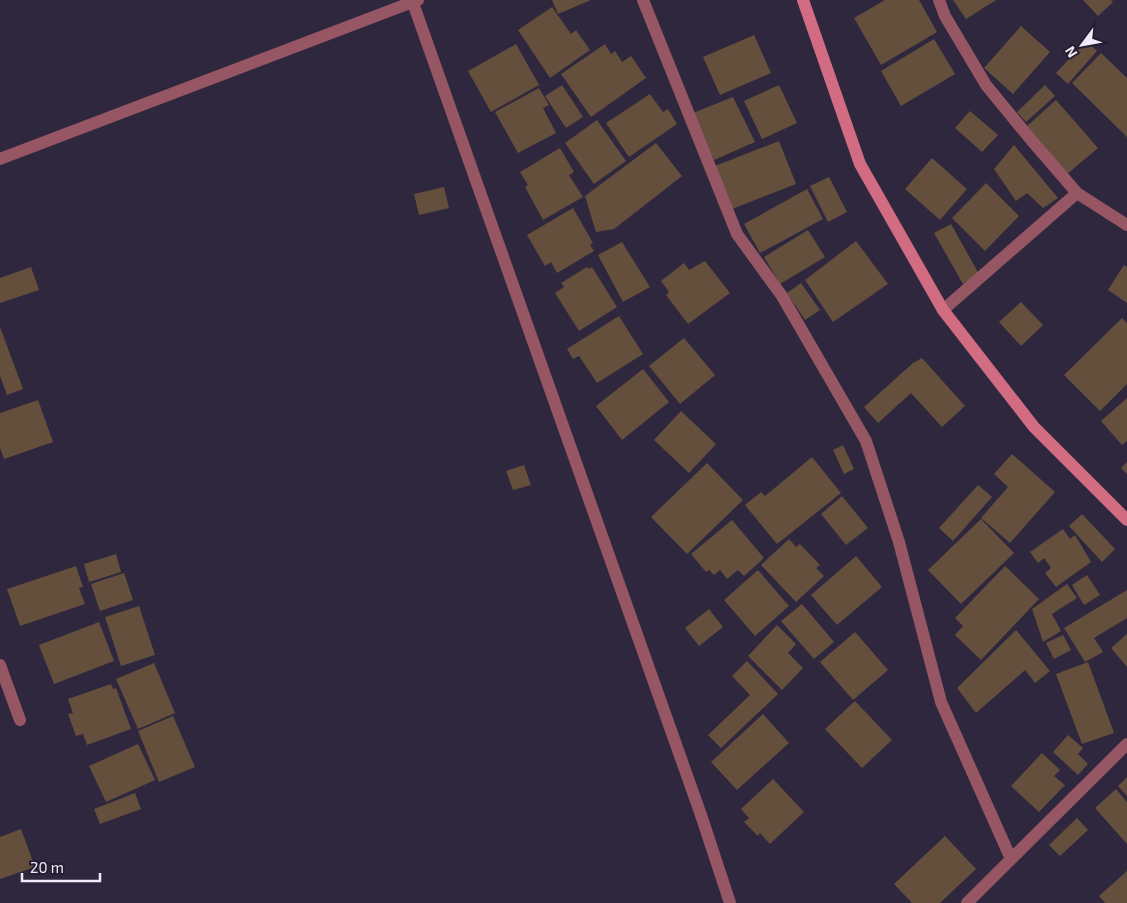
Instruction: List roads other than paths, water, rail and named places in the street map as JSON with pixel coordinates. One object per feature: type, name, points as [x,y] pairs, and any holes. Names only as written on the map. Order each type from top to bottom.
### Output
[{"type":"street","points":[[643,0],[737,234],[782,296],[866,441],[900,542],[941,702],[1011,859]]},
{"type":"street","points":[[803,0],[860,164],[943,310],[1034,427],[1127,520]]},
{"type":"street","points":[[939,0],[945,16],[986,85],[1077,194],[1127,225]]},
{"type":"street","points":[[0,159],[416,2],[701,815],[730,903]]},
{"type":"street","points":[[943,310],[1077,194]]},
{"type":"street","points":[[0,665],[20,720]]},
{"type":"street","points":[[967,903],[1127,744]]}]
